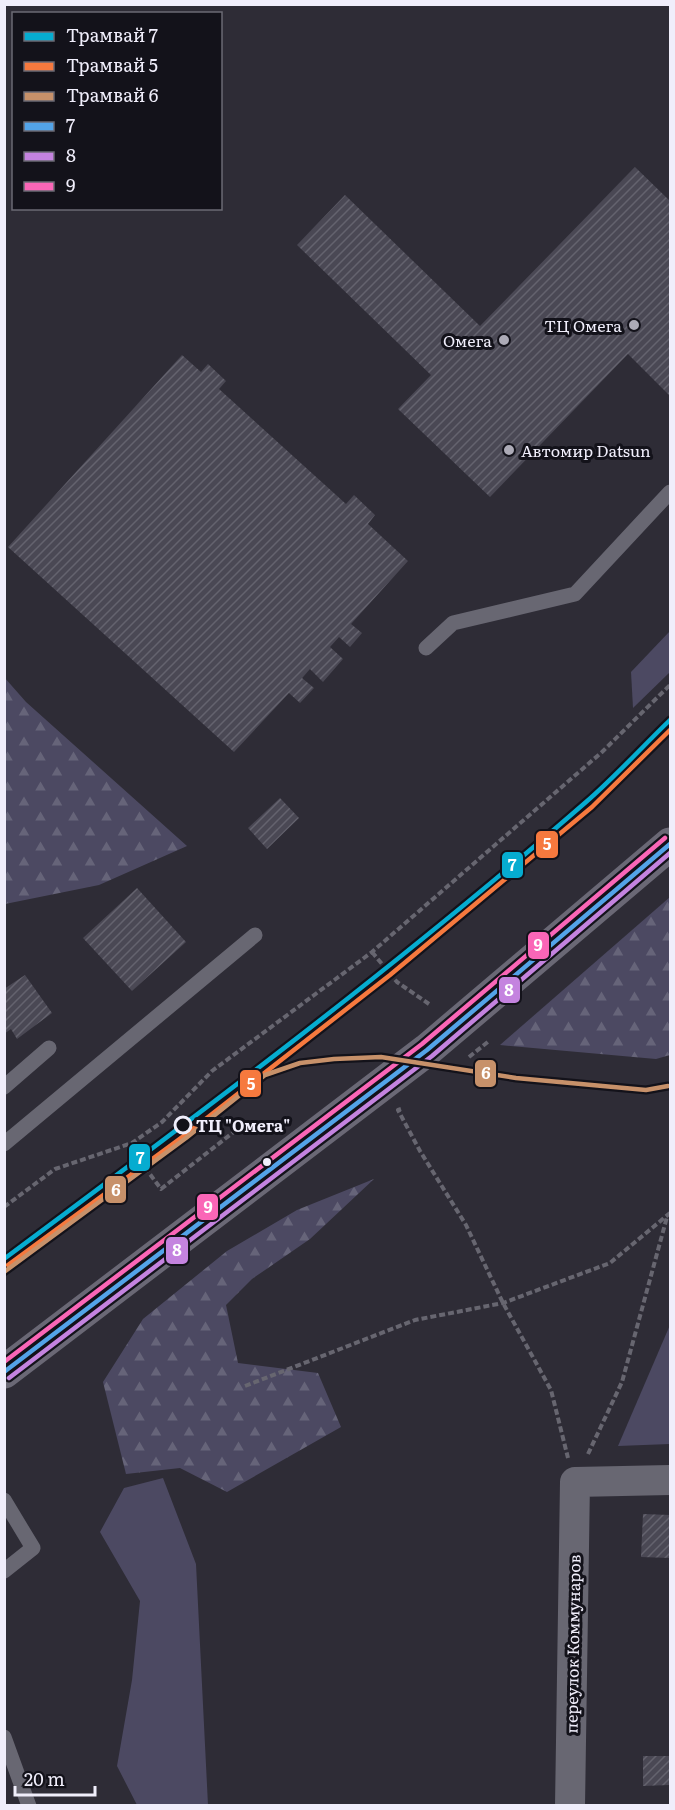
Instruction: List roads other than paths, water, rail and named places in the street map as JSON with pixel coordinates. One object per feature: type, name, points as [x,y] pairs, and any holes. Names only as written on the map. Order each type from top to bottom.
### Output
[{"type":"main road","points":[[4,1372],[427,1050],[670,844]]},
{"type":"street","name":"переулок Коммунаров","points":[[570,1806],[574,1482],[670,1480]]},
{"type":"lane","points":[[426,648],[453,623],[575,594],[670,492]]},
{"type":"lane","points":[[4,1144],[255,935]]},
{"type":"lane","points":[[4,1087],[49,1048]]},
{"type":"lane","points":[[4,1500],[33,1548],[4,1571]]},
{"type":"lane","points":[[4,1737],[29,1806]]},
{"type":"tram line","name":"7","points":[[4,1259],[226,1093],[444,921],[597,792],[670,720]]},
{"type":"tram line","name":"5","points":[[8,1265],[189,1132],[390,975],[592,807],[670,730]]},
{"type":"tram line","name":"6","points":[[4,1272],[186,1138],[265,1075],[300,1063],[381,1057],[516,1078],[646,1090],[668,1086]]},
{"type":"place","name":"ТЦ Омега","points":[[634,325]]},
{"type":"place","name":"Омега","points":[[504,340]]},
{"type":"place","name":"Автомир Datsun","points":[[509,450]]},
{"type":"place","name":"ТЦ \"Омега\"","points":[[183,1125]]}]
